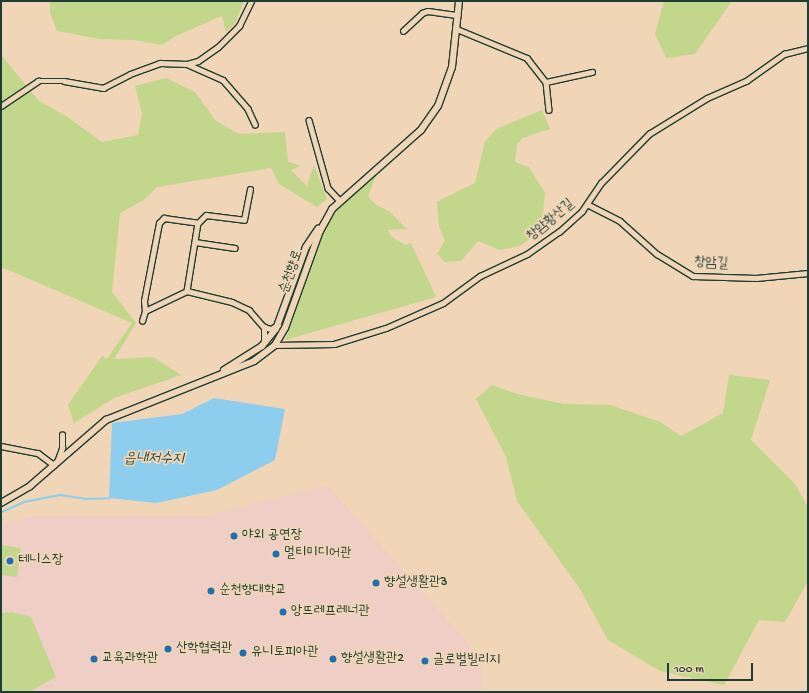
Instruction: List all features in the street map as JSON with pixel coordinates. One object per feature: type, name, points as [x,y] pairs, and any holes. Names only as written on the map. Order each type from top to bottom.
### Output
[{"type":"main road","name":"순천향로","points":[[1,503],[24,490],[106,420],[254,361],[275,345],[285,328],[325,220],[339,200],[410,139],[430,119],[449,80],[457,29],[459,1]]},
{"type":"main road","points":[[216,376],[262,346],[281,320],[306,247],[325,220]]},
{"type":"street","points":[[186,64],[203,57],[234,31],[239,26],[251,1]]},
{"type":"street","points":[[403,31],[422,13],[428,11],[458,15]]},
{"type":"street","points":[[457,29],[527,58],[546,82],[549,110]]},
{"type":"street","name":"창암황산길","points":[[275,345],[334,344],[386,328],[433,308],[486,272],[535,249],[564,227],[587,204],[601,183],[649,134],[707,98],[746,81],[784,54],[808,48]]},
{"type":"street","points":[[1,106],[38,81],[64,81],[103,88],[130,74],[160,63],[186,64],[223,80],[248,109],[255,124]]},
{"type":"street","points":[[546,82],[592,72]]},
{"type":"street","points":[[309,120],[328,188],[339,200]]},
{"type":"street","points":[[187,291],[198,223],[206,215],[244,220],[250,190]]},
{"type":"street","name":"창암길","points":[[587,204],[620,221],[657,254],[693,276],[756,278],[808,273]]},
{"type":"street","points":[[142,321],[145,311],[144,301],[161,220],[167,218],[198,223]]},
{"type":"street","points":[[195,242],[235,248]]},
{"type":"street","points":[[145,311],[187,291],[232,302],[249,310],[264,327],[266,336],[262,346]]},
{"type":"street","points":[[264,327],[275,327],[281,320]]},
{"type":"street","points":[[1,446],[38,453],[56,463],[62,448],[62,435]]},
{"type":"shaded area","name":"순천향대학교","points":[[328,486],[479,656],[483,672],[481,692],[1,692],[1,525],[36,516],[205,516]]},
{"type":"green space","points":[[50,1],[244,1],[235,24],[226,32],[222,16],[176,36],[162,45],[134,40],[99,39],[57,31],[50,13]]},
{"type":"green space","points":[[664,1],[732,1],[695,54],[666,58],[655,34]]},
{"type":"green space","points":[[1,55],[39,101],[66,116],[102,142],[138,135],[142,114],[135,86],[166,78],[195,92],[216,121],[239,134],[285,132],[288,162],[301,166],[291,170],[307,186],[314,165],[327,199],[317,207],[279,184],[271,168],[157,187],[144,200],[120,213],[112,292],[136,323],[114,359],[153,357],[181,375],[114,398],[74,423],[68,405],[102,356],[107,359],[132,323],[1,267]]},
{"type":"green space","points":[[542,110],[550,129],[523,138],[517,144],[515,162],[529,167],[545,193],[541,231],[520,246],[500,250],[478,241],[461,261],[445,262],[437,254],[445,241],[439,226],[437,202],[475,183],[485,142],[496,129]]},
{"type":"green space","points":[[377,174],[368,196],[376,205],[389,211],[407,229],[388,230],[391,236],[405,245],[411,243],[436,297],[285,340],[326,226],[343,202]]},
{"type":"green space","points":[[729,375],[770,380],[751,440],[795,484],[808,507],[808,581],[785,622],[759,620],[724,685],[660,671],[608,640],[580,589],[517,501],[506,457],[476,399],[492,385],[517,394],[564,404],[610,405],[660,422],[681,436],[723,413]]},
{"type":"green space","name":"테니스장","points":[[1,545],[21,548],[17,577],[1,575]]},
{"type":"green space","points":[[12,612],[31,617],[56,677],[29,692],[1,692],[1,613]]},
{"type":"water","name":"읍내저수지","points":[[214,398],[285,409],[275,460],[217,490],[156,503],[109,498],[112,423],[182,414]]},
{"type":"waterway","points":[[2,512],[24,502],[61,495],[85,499],[109,498]]},
{"type":"place","name":"야외 공연장","points":[[234,536]]},
{"type":"place","name":"멀티미디어관","points":[[276,554]]},
{"type":"place","name":"테니스장","points":[[10,561]]},
{"type":"place","name":"향설생활관3","points":[[376,583]]},
{"type":"place","name":"순천향대학교","points":[[211,591]]},
{"type":"place","name":"앙뜨레프레너관","points":[[283,612]]},
{"type":"place","name":"산학협력관","points":[[168,649]]},
{"type":"place","name":"유니토피아관","points":[[243,653]]},
{"type":"place","name":"교육과학관","points":[[94,659]]},
{"type":"place","name":"향설생활관2","points":[[333,659]]},
{"type":"place","name":"글로벌빌리지","points":[[425,661]]}]
